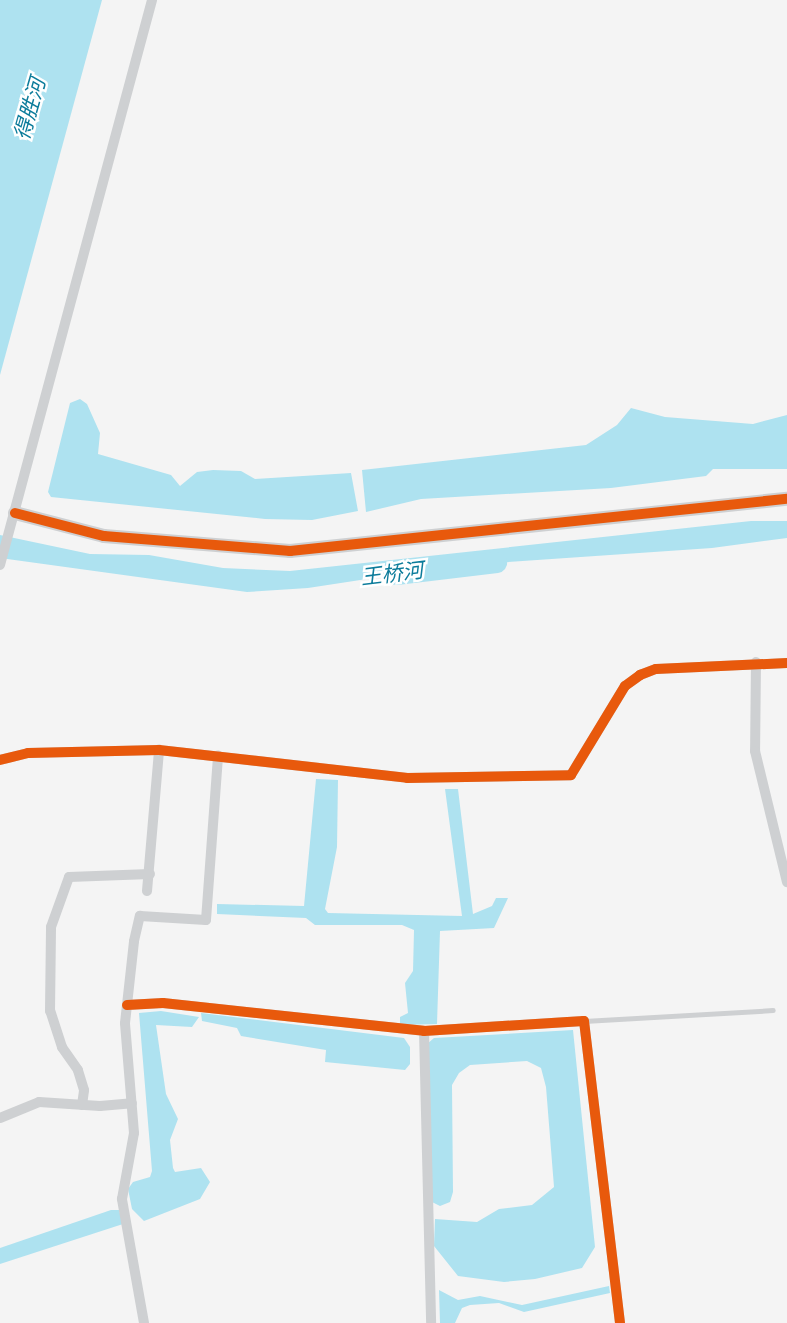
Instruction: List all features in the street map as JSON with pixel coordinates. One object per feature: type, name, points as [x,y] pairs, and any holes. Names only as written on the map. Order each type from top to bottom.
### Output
[{"type":"street","points":[[0,565],[152,0]]},
{"type":"street","points":[[15,513],[104,536],[290,551],[787,499]]},
{"type":"street","points":[[756,662],[756,762],[787,882]]},
{"type":"street","points":[[0,760],[28,753],[159,750],[407,778],[571,775],[625,686],[640,675],[656,669],[756,662],[787,663]]},
{"type":"street","points":[[146,891],[150,874],[159,750]]},
{"type":"street","points":[[144,1323],[122,1199],[134,1133],[127,1005],[140,916],[206,920],[218,755]]},
{"type":"street","points":[[82,1105],[84,1090],[79,1070],[62,1047],[50,1011],[51,927],[69,877],[150,874]]},
{"type":"street","points":[[127,1005],[163,1003],[424,1031],[584,1021],[620,1323]]},
{"type":"street","points":[[424,1031],[431,1323]]},
{"type":"street","points":[[0,1118],[39,1102],[82,1105],[132,1102]]},
{"type":"lane","points":[[584,1021],[773,1010]]},
{"type":"water","name":"得胜河","points":[[0,0],[102,0],[0,375]]},
{"type":"water","points":[[80,399],[87,404],[100,433],[98,454],[171,475],[180,486],[197,472],[213,470],[241,471],[255,479],[351,473],[358,511],[312,520],[265,519],[51,497],[48,492],[70,403]]},
{"type":"water","points":[[631,408],[665,417],[753,424],[787,415],[787,469],[713,469],[706,476],[611,488],[421,499],[366,512],[362,470],[586,445],[617,425]]},
{"type":"water","points":[[751,521],[787,521],[787,538],[712,548],[452,566],[308,588],[247,592],[0,558],[0,535],[90,554],[149,555],[223,568],[290,571]]},
{"type":"water","points":[[316,779],[338,780],[337,847],[325,909],[328,913],[462,916],[445,789],[458,789],[473,914],[492,906],[496,898],[508,898],[494,928],[440,931],[437,1024],[400,1025],[400,1017],[408,1013],[405,983],[413,971],[414,930],[402,925],[315,925],[306,918],[217,914],[217,904],[304,906]]},
{"type":"water","points":[[161,1011],[199,1017],[192,1027],[156,1025],[166,1094],[178,1119],[170,1140],[173,1168],[175,1172],[201,1168],[210,1182],[200,1199],[144,1221],[132,1209],[128,1189],[133,1182],[150,1177],[152,1171],[139,1013]]},
{"type":"water","points":[[201,1013],[404,1038],[410,1047],[410,1064],[405,1070],[325,1062],[326,1050],[241,1036],[237,1028],[202,1021]]},
{"type":"water","points":[[573,1030],[595,1247],[582,1268],[535,1279],[504,1282],[458,1276],[434,1246],[435,1219],[477,1222],[499,1209],[532,1205],[554,1187],[546,1087],[541,1068],[527,1061],[470,1065],[459,1073],[452,1085],[453,1192],[450,1202],[440,1206],[432,1202],[427,1044],[434,1038]]},
{"type":"water","points":[[111,1210],[119,1210],[123,1224],[0,1264],[0,1248]]},
{"type":"water","points":[[609,1286],[610,1293],[524,1312],[499,1303],[470,1305],[462,1308],[455,1323],[440,1323],[439,1290],[458,1300],[480,1296],[522,1305]]},
{"type":"waterway","name":"王桥河","points":[[396,574],[496,562]]},
{"type":"cycle path","points":[[15,513],[104,536],[290,551],[787,499]]},
{"type":"cycle path","points":[[0,760],[28,753],[159,750],[407,778],[571,775],[625,686],[640,675],[656,669],[787,663]]},
{"type":"cycle path","points":[[127,1005],[163,1003],[424,1031],[584,1021],[620,1323]]}]
